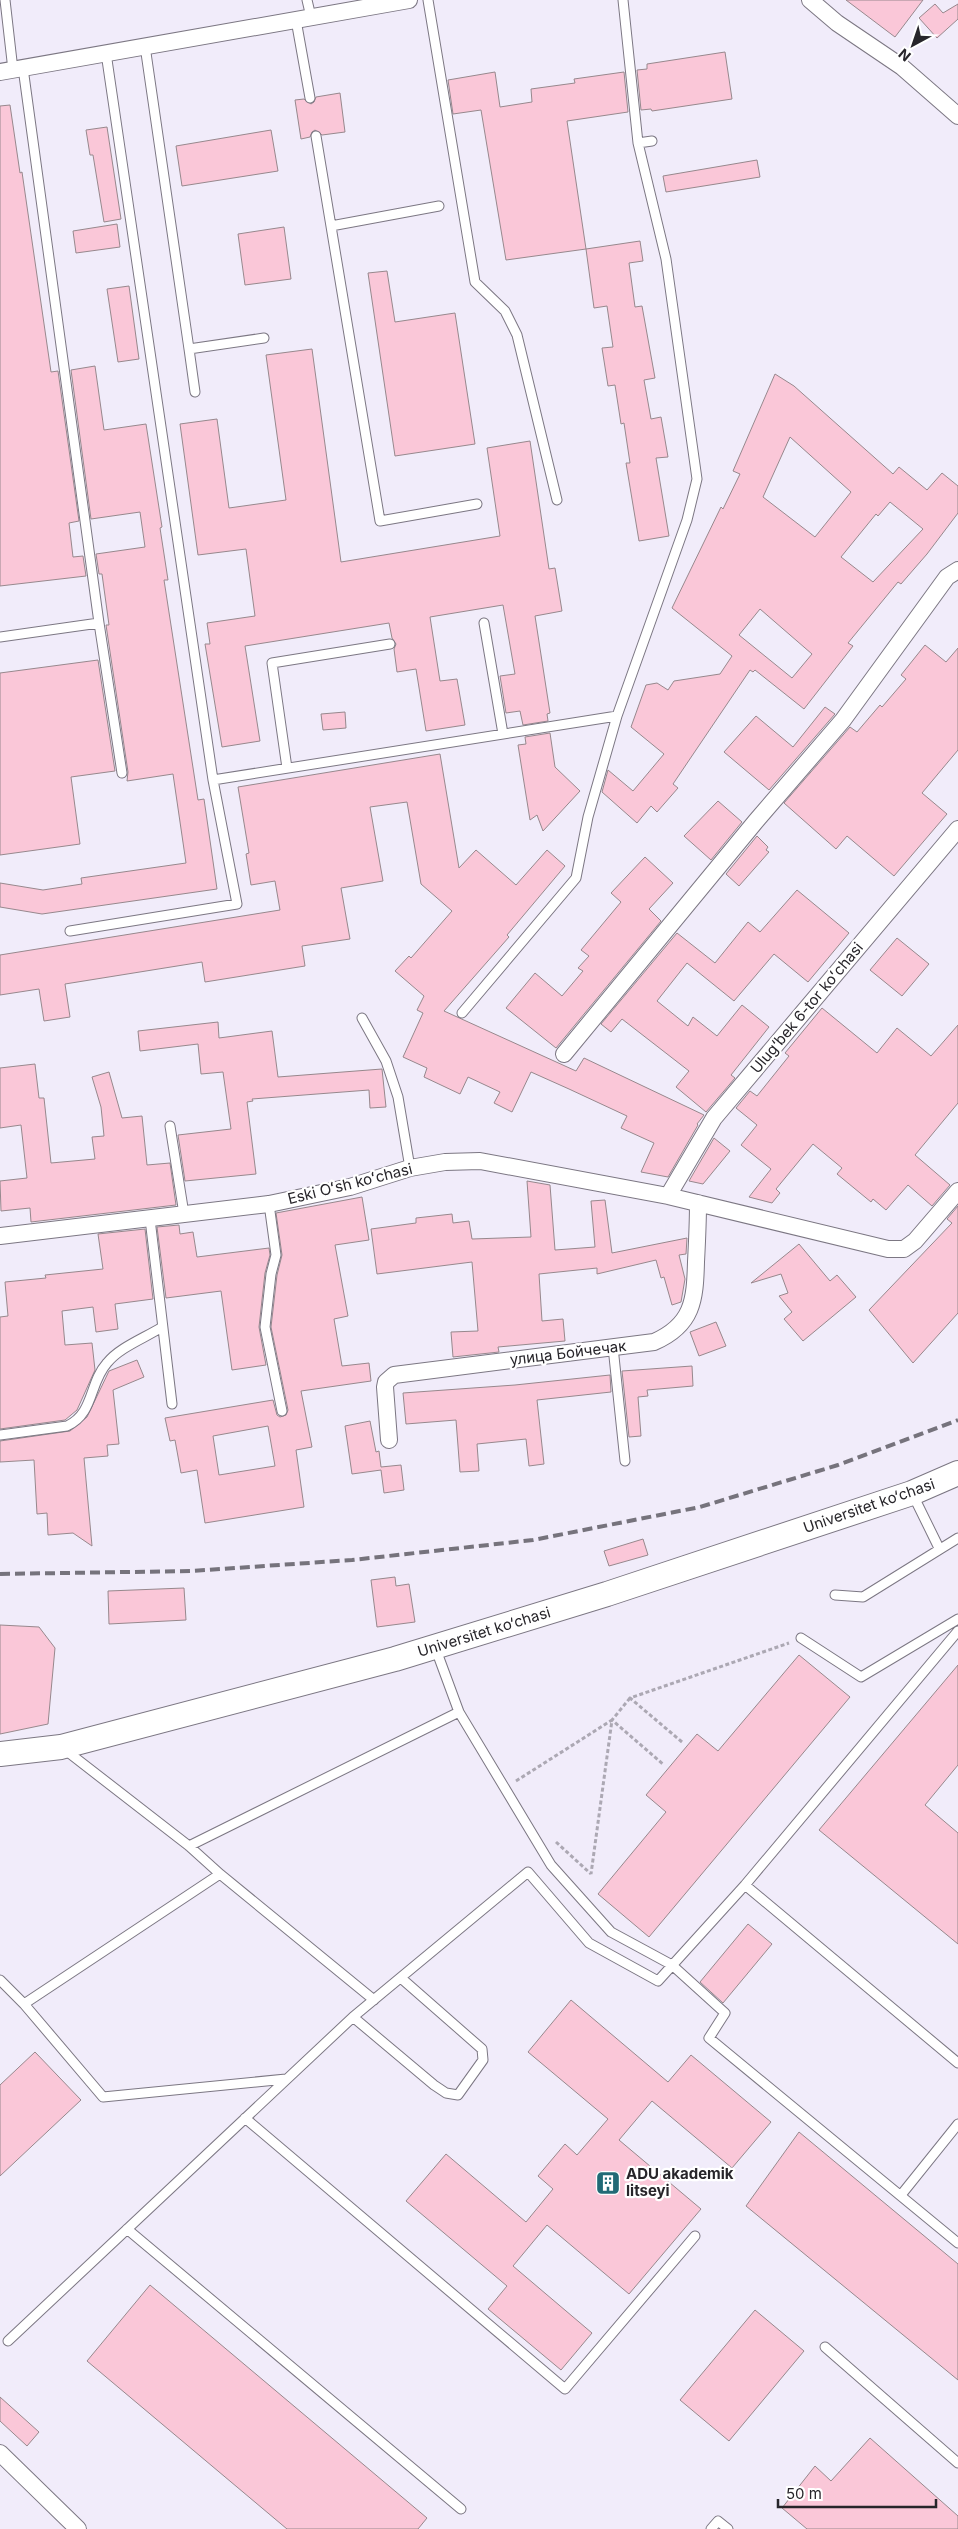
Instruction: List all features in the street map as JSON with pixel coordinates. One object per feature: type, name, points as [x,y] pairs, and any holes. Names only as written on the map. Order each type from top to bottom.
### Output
[{"type":"main road","name":"Universitet kо‘chasi","points":[[0,1754],[62,1747],[435,1646],[607,1594],[912,1493],[958,1473]]},
{"type":"street","points":[[12,70],[408,0]]},
{"type":"street","points":[[810,0],[837,22],[902,67],[958,116]]},
{"type":"street","points":[[564,1054],[756,821],[843,720],[947,577],[958,570]]},
{"type":"street","name":"Ulug‘bek 6-tor koʻchasi","points":[[668,1196],[714,1118],[958,829]]},
{"type":"street","name":"Eski Oʻsh koʻchasi","points":[[0,1236],[269,1204],[350,1187],[410,1168],[445,1162],[480,1161],[668,1196],[888,1249],[904,1250],[915,1241],[958,1191]]},
{"type":"street","name":"улица Бойчечак","points":[[389,1440],[385,1387],[386,1382],[394,1375],[654,1342],[674,1332],[689,1313],[695,1296],[698,1204]]},
{"type":"street","points":[[0,2453],[78,2529]]},
{"type":"lane","points":[[5,0],[12,70],[122,773]]},
{"type":"lane","points":[[307,0],[304,19],[310,98]]},
{"type":"lane","points":[[428,0],[475,282],[505,311],[517,335],[557,500]]},
{"type":"lane","points":[[462,1013],[576,878],[588,817],[617,716],[687,520],[698,479],[666,259],[638,143],[623,0]]},
{"type":"lane","points":[[145,46],[195,392]]},
{"type":"lane","points":[[70,932],[237,904],[214,780],[106,53]]},
{"type":"lane","points":[[316,136],[380,521],[477,504]]},
{"type":"lane","points":[[638,143],[652,140]]},
{"type":"lane","points":[[331,226],[439,206]]},
{"type":"lane","points":[[188,349],[264,338]]},
{"type":"lane","points":[[0,637],[99,623]]},
{"type":"lane","points":[[484,623],[503,734]]},
{"type":"lane","points":[[287,768],[272,663],[390,644]]},
{"type":"lane","points":[[214,780],[617,716]]},
{"type":"lane","points":[[362,1018],[386,1061],[395,1088],[410,1168]]},
{"type":"lane","points":[[170,1126],[184,1214]]},
{"type":"lane","points":[[269,1204],[276,1255],[271,1274],[265,1327],[282,1411]]},
{"type":"lane","points":[[150,1219],[172,1404]]},
{"type":"lane","points":[[0,1435],[67,1426],[76,1422],[88,1407],[97,1377],[112,1357],[162,1327]]},
{"type":"lane","points":[[613,1347],[624,1461]]},
{"type":"lane","points":[[912,1493],[940,1548]]},
{"type":"lane","points":[[835,1595],[863,1597],[958,1538]]},
{"type":"lane","points":[[801,1638],[861,1676],[958,1619]]},
{"type":"lane","points":[[8,2341],[354,2017],[528,1872],[589,1944],[658,1981],[745,1885],[958,1630]]},
{"type":"lane","points":[[435,1646],[459,1712],[551,1865],[611,1932],[672,1966],[725,2013],[709,2038],[958,2243]]},
{"type":"lane","points":[[189,1846],[459,1712]]},
{"type":"lane","points":[[62,1747],[189,1846],[220,1874],[374,2000]]},
{"type":"lane","points":[[24,2004],[220,1874]]},
{"type":"lane","points":[[745,1885],[958,2063]]},
{"type":"lane","points":[[354,2017],[446,2094],[458,2095],[483,2060],[482,2049],[401,1978]]},
{"type":"lane","points":[[0,1980],[24,2004],[103,2097],[286,2079]]},
{"type":"lane","points":[[244,2118],[565,2389],[695,2236]]},
{"type":"lane","points":[[901,2195],[958,2124]]},
{"type":"lane","points":[[127,2229],[461,2509]]},
{"type":"lane","points":[[825,2347],[958,2463]]},
{"type":"lane","points":[[711,2529],[718,2521],[728,2529]]},
{"type":"path","points":[[516,1781],[612,1720],[630,1698],[801,1638]]},
{"type":"path","points":[[630,1698],[682,1742]]},
{"type":"path","points":[[612,1720],[664,1765]]},
{"type":"path","points":[[591,1874],[612,1720]]},
{"type":"building","points":[[846,0],[923,0],[895,37]]},
{"type":"building","points":[[935,4],[943,13],[958,4],[958,19],[937,38],[919,18]]},
{"type":"building","points":[[725,52],[732,99],[652,111],[651,109],[641,110],[637,70],[647,69],[647,64]]},
{"type":"building","points":[[495,72],[500,107],[532,102],[531,89],[575,83],[574,79],[624,72],[628,112],[567,121],[586,249],[506,260],[481,110],[453,114],[448,80]]},
{"type":"building","points":[[340,93],[345,132],[322,135],[315,130],[310,137],[301,139],[295,100],[304,99],[311,104],[316,97]]},
{"type":"building","points":[[10,105],[20,173],[22,172],[51,372],[58,371],[79,521],[69,523],[73,557],[83,556],[86,576],[0,586],[0,106]]},
{"type":"building","points":[[107,127],[121,219],[104,222],[93,155],[90,155],[86,130]]},
{"type":"building","points":[[271,130],[278,171],[182,186],[176,146]]},
{"type":"building","points":[[757,160],[760,177],[666,192],[663,176]]},
{"type":"building","points":[[117,224],[120,247],[76,253],[73,231]]},
{"type":"building","points":[[284,227],[291,279],[245,285],[238,234]]},
{"type":"building","points":[[640,241],[643,261],[629,263],[635,307],[642,306],[655,378],[644,380],[651,419],[661,417],[668,457],[656,458],[669,536],[639,541],[626,463],[630,463],[624,423],[621,424],[615,385],[608,386],[602,348],[613,347],[607,306],[594,308],[586,249]]},
{"type":"building","points":[[387,271],[395,322],[455,313],[475,444],[395,456],[368,273]]},
{"type":"building","points":[[129,286],[139,359],[118,362],[107,289]]},
{"type":"building","points":[[312,349],[341,562],[500,536],[487,448],[530,441],[549,569],[555,568],[562,611],[535,616],[550,713],[547,714],[548,721],[523,725],[520,711],[506,713],[500,676],[515,674],[503,605],[430,617],[440,681],[457,679],[465,725],[426,731],[416,669],[397,672],[394,649],[396,644],[392,638],[389,623],[245,646],[260,741],[222,747],[205,644],[210,644],[207,623],[255,616],[246,549],[198,555],[180,424],[217,419],[229,508],[286,500],[266,355]]},
{"type":"building","points":[[95,366],[104,430],[146,424],[162,527],[160,528],[168,580],[164,580],[198,800],[204,799],[217,889],[42,914],[0,907],[0,883],[43,890],[82,884],[81,878],[186,863],[173,774],[127,781],[128,772],[106,625],[109,625],[102,574],[99,574],[96,554],[145,547],[140,512],[91,519],[71,370]]},
{"type":"building","points":[[775,374],[794,386],[893,474],[899,467],[927,490],[942,473],[958,486],[958,513],[927,554],[901,584],[898,582],[848,643],[853,646],[804,709],[755,670],[753,672],[750,670],[673,784],[678,788],[657,812],[651,806],[637,823],[602,792],[608,770],[633,791],[664,754],[631,727],[646,685],[657,683],[668,690],[674,681],[720,674],[732,656],[672,608],[721,507],[723,509],[740,474],[733,471]],"holes":[[[790,437],[851,492],[815,537],[763,497]],[[890,502],[923,529],[873,582],[841,557],[876,514],[878,516]],[[760,609],[812,654],[792,678],[739,635]]]},
{"type":"building","points":[[925,645],[946,662],[958,648],[958,750],[922,793],[947,814],[894,876],[847,836],[836,849],[784,803],[850,727],[857,732],[880,705],[882,707],[906,679],[901,675]]},
{"type":"building","points":[[98,660],[115,771],[71,777],[80,844],[0,855],[0,673]]},
{"type":"building","points":[[825,707],[835,714],[769,790],[724,752],[756,716],[793,747]]},
{"type":"building","points":[[345,712],[346,728],[323,730],[321,714]]},
{"type":"building","points":[[550,733],[555,767],[580,791],[543,831],[537,815],[530,820],[518,745],[526,744],[525,737]]},
{"type":"building","points":[[440,754],[459,868],[476,850],[516,885],[547,850],[565,866],[507,935],[509,937],[444,1011],[576,1071],[584,1058],[704,1115],[697,1124],[668,1177],[641,1172],[654,1143],[621,1128],[627,1116],[569,1089],[531,1072],[512,1112],[494,1103],[500,1092],[468,1077],[460,1094],[424,1077],[427,1068],[403,1057],[423,1013],[417,1010],[424,996],[395,971],[409,956],[411,958],[452,911],[421,884],[407,802],[370,807],[383,881],[341,888],[350,939],[302,946],[305,966],[205,982],[202,962],[65,984],[70,1017],[44,1021],[39,989],[0,995],[0,955],[280,910],[275,881],[251,885],[246,854],[249,853],[238,787]]},
{"type":"building","points":[[718,801],[742,822],[711,860],[684,836]]},
{"type":"building","points":[[757,836],[768,847],[766,850],[769,852],[739,886],[726,874]]},
{"type":"building","points":[[645,857],[673,883],[649,909],[661,921],[556,1048],[506,1008],[535,973],[562,996],[583,971],[578,968],[589,956],[581,950],[621,902],[611,893]]},
{"type":"building","points":[[797,890],[849,933],[808,982],[774,954],[734,1001],[687,963],[657,1001],[688,1026],[693,1017],[717,1036],[742,1005],[769,1027],[731,1075],[735,1078],[706,1112],[676,1087],[689,1071],[622,1019],[611,1032],[601,1024],[677,933],[715,963],[748,922],[760,932]]},
{"type":"building","points":[[897,938],[929,964],[902,996],[870,970]]},
{"type":"building","points":[[822,1008],[877,1053],[897,1028],[931,1056],[958,1025],[958,1103],[915,1155],[950,1185],[932,1206],[908,1185],[886,1210],[873,1199],[871,1202],[837,1174],[842,1168],[813,1144],[776,1189],[780,1193],[772,1203],[749,1197],[771,1169],[741,1145],[757,1125],[736,1108],[750,1091],[757,1096],[789,1056],[785,1053]]},
{"type":"building","points":[[218,1022],[219,1038],[272,1031],[278,1077],[382,1069],[386,1107],[370,1108],[369,1090],[252,1099],[253,1101],[247,1102],[256,1174],[185,1181],[178,1135],[231,1129],[223,1072],[201,1074],[198,1044],[140,1051],[138,1031]]},
{"type":"building","points":[[35,1064],[39,1098],[44,1098],[51,1163],[95,1159],[92,1137],[104,1136],[101,1107],[92,1077],[109,1072],[122,1118],[142,1116],[147,1165],[170,1163],[176,1205],[31,1222],[30,1208],[1,1211],[0,1181],[27,1178],[21,1125],[0,1128],[0,1068]]},
{"type":"building","points":[[714,1138],[730,1151],[703,1184],[689,1181]]},
{"type":"building","points":[[527,1181],[550,1185],[555,1250],[595,1247],[591,1201],[605,1200],[612,1253],[687,1238],[686,1254],[679,1255],[685,1279],[681,1302],[672,1305],[664,1277],[661,1278],[656,1260],[597,1274],[597,1268],[539,1274],[542,1321],[563,1319],[565,1341],[498,1347],[499,1352],[453,1357],[451,1332],[478,1331],[472,1262],[377,1274],[371,1229],[416,1223],[416,1218],[452,1214],[453,1223],[469,1221],[472,1239],[531,1237]]},
{"type":"building","points":[[362,1197],[369,1240],[335,1245],[348,1316],[334,1319],[342,1366],[369,1363],[371,1381],[301,1391],[312,1447],[296,1450],[304,1507],[205,1523],[197,1470],[181,1473],[175,1440],[170,1441],[165,1418],[273,1400],[277,1415],[280,1417],[286,1415],[288,1410],[271,1327],[277,1275],[282,1255],[276,1213]],"holes":[[[268,1426],[275,1466],[219,1475],[213,1436]]]},
{"type":"building","points":[[958,1206],[958,1313],[913,1363],[869,1310],[952,1223],[947,1219]]},
{"type":"building","points":[[179,1225],[180,1234],[193,1232],[197,1257],[269,1248],[270,1255],[265,1273],[259,1327],[266,1365],[232,1370],[221,1291],[166,1298],[157,1227]]},
{"type":"building","points":[[145,1229],[153,1299],[115,1304],[118,1329],[96,1332],[93,1307],[62,1311],[65,1345],[92,1343],[95,1370],[77,1410],[65,1420],[0,1429],[0,1317],[8,1316],[5,1282],[46,1278],[45,1275],[103,1269],[98,1234]]},
{"type":"building","points":[[799,1244],[830,1281],[837,1275],[856,1297],[803,1341],[784,1319],[792,1312],[779,1296],[788,1293],[781,1274],[751,1283]]},
{"type":"building","points":[[716,1322],[726,1346],[699,1356],[690,1332]]},
{"type":"building","points":[[137,1360],[144,1377],[113,1390],[119,1444],[107,1445],[108,1456],[84,1458],[92,1546],[73,1533],[48,1535],[47,1513],[37,1514],[34,1460],[0,1462],[0,1441],[70,1431],[87,1417],[109,1371]]},
{"type":"building","points":[[692,1366],[693,1386],[647,1390],[648,1396],[638,1397],[641,1436],[629,1437],[622,1371]]},
{"type":"building","points":[[610,1375],[611,1392],[537,1400],[544,1464],[529,1466],[526,1439],[477,1444],[479,1471],[460,1472],[456,1420],[406,1424],[403,1393],[515,1385]]},
{"type":"building","points":[[370,1421],[376,1452],[379,1451],[381,1467],[401,1465],[404,1490],[384,1493],[381,1470],[352,1474],[345,1426]]},
{"type":"building","points":[[643,1539],[648,1555],[609,1566],[604,1551]]},
{"type":"building","points":[[395,1577],[396,1586],[409,1584],[415,1622],[377,1627],[371,1580]]},
{"type":"building","points":[[184,1588],[186,1620],[109,1624],[108,1591]]},
{"type":"building","points":[[0,1625],[39,1627],[55,1648],[48,1724],[0,1734]]},
{"type":"building","points":[[799,1655],[850,1697],[649,1937],[598,1894],[666,1812],[646,1795],[697,1734],[718,1751]]},
{"type":"building","points":[[958,1665],[958,1765],[925,1805],[958,1833],[958,1944],[819,1830]]},
{"type":"building","points":[[748,1924],[772,1944],[723,2003],[700,1982]]},
{"type":"building","name":"ADU akademik litseyi","points":[[571,2000],[668,2082],[691,2055],[771,2122],[732,2168],[652,2101],[619,2140],[701,2209],[629,2294],[547,2225],[513,2266],[592,2333],[561,2370],[488,2309],[507,2286],[406,2201],[446,2154],[526,2222],[553,2189],[538,2176],[565,2144],[577,2155],[608,2119],[528,2052]]},
{"type":"building","points":[[35,2052],[81,2100],[0,2176],[0,2085]]},
{"type":"building","points":[[799,2132],[958,2264],[958,2380],[746,2206]]},
{"type":"building","points":[[150,2285],[427,2518],[418,2529],[287,2529],[87,2361]]},
{"type":"building","points":[[755,2310],[804,2351],[729,2441],[680,2400]]},
{"type":"building","points":[[0,2397],[39,2432],[27,2446],[0,2421]]},
{"type":"building","points":[[870,2438],[958,2516],[958,2529],[807,2529],[782,2508],[815,2466],[831,2481]]},
{"type":"railway","points":[[0,1574],[191,1571],[352,1560],[533,1540],[700,1507],[838,1465],[958,1420]]},
{"type":"place","name":"ADU akademik litseyi","points":[[608,2183]]}]
